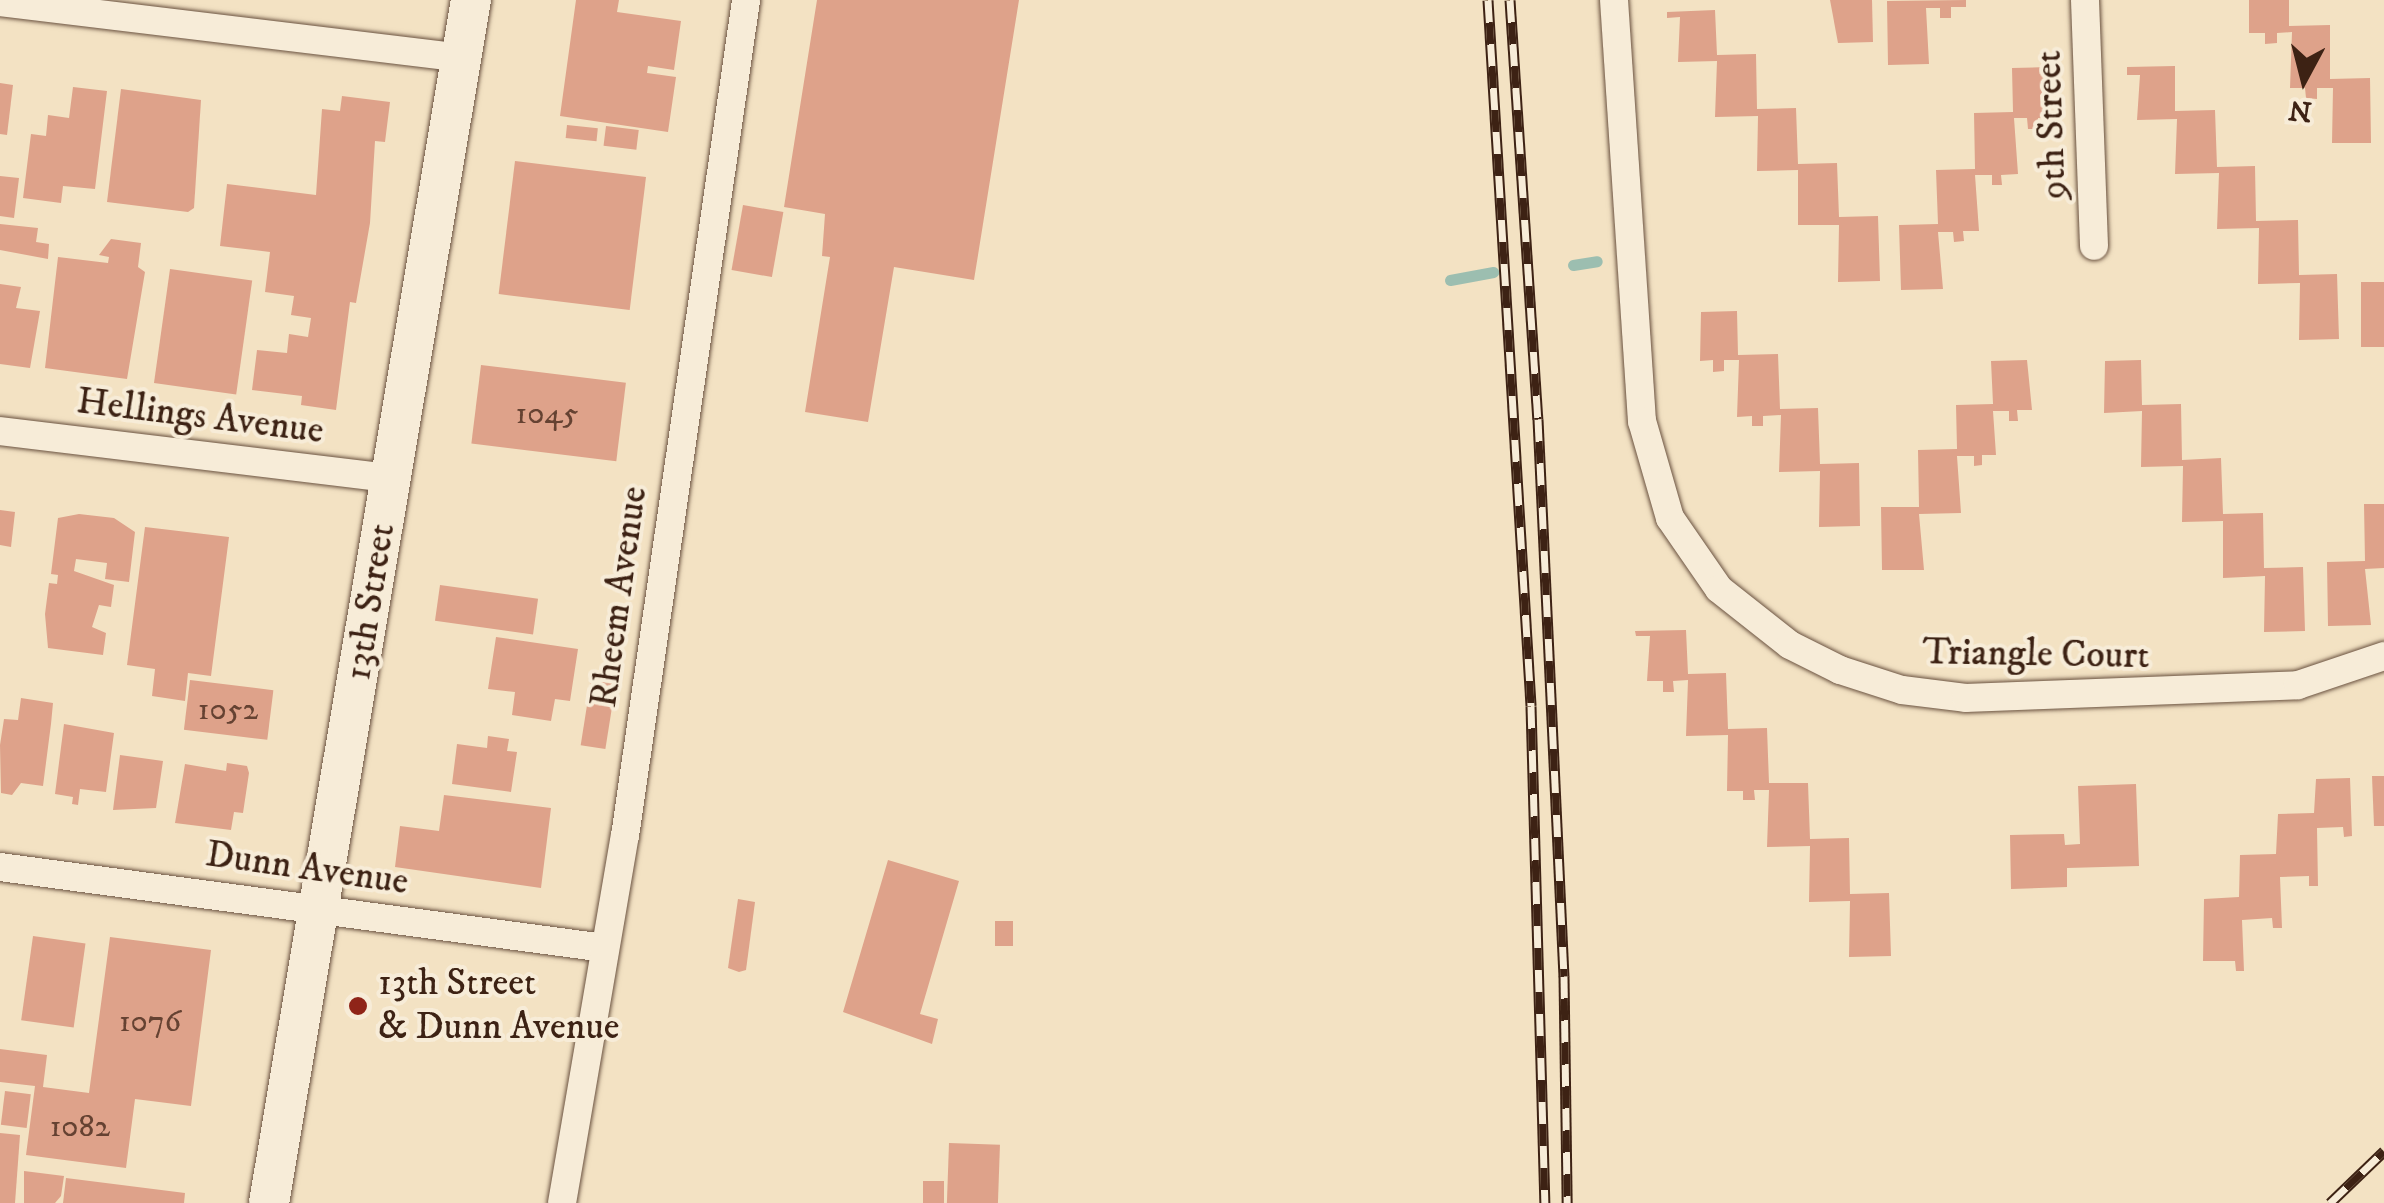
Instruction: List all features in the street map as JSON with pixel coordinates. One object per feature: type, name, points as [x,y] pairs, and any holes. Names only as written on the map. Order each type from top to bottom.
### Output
[{"type":"main road","name":"13th Street","points":[[269,1203],[471,0]]},
{"type":"street","name":"Rheem Avenue","points":[[562,1203],[746,0]]},
{"type":"street","name":"Triangle Court","points":[[1614,0],[1642,420],[1670,518],[1719,589],[1790,645],[1840,670],[1902,690],[1966,698],[2298,685],[2384,656]]},
{"type":"street","name":"9th Street","points":[[2085,0],[2094,246]]},
{"type":"street","points":[[0,2],[461,58]]},
{"type":"street","name":"Hellings Avenue","points":[[0,431],[391,478]]},
{"type":"street","name":"Dunn Avenue","points":[[0,867],[604,948]]},
{"type":"building","points":[[576,0],[619,0],[617,12],[681,21],[674,70],[648,66],[647,73],[676,77],[668,132],[560,116]]},
{"type":"building","points":[[817,0],[1019,0],[974,280],[894,267],[868,422],[805,412],[830,257],[822,256],[825,214],[784,207]]},
{"type":"building","points":[[1830,0],[1872,0],[1873,42],[1838,43]]},
{"type":"building","points":[[1966,0],[1966,7],[1951,7],[1951,18],[1940,18],[1940,8],[1926,8],[1929,64],[1888,65],[1887,1]]},
{"type":"building","points":[[2249,0],[2289,0],[2289,26],[2330,25],[2330,79],[2370,78],[2371,143],[2332,143],[2333,88],[2317,88],[2317,99],[2306,98],[2305,88],[2290,88],[2292,32],[2277,33],[2277,43],[2265,44],[2265,33],[2249,33]]},
{"type":"building","points":[[1715,10],[1717,55],[1756,54],[1757,109],[1796,108],[1798,164],[1837,163],[1839,217],[1878,216],[1880,281],[1838,282],[1839,225],[1798,225],[1798,170],[1757,171],[1758,116],[1715,117],[1717,61],[1678,62],[1680,17],[1667,18],[1667,12]]},
{"type":"building","points":[[2175,66],[2175,111],[2215,110],[2217,167],[2255,166],[2256,221],[2298,220],[2299,275],[2337,274],[2339,339],[2299,340],[2300,283],[2258,284],[2259,228],[2217,229],[2219,173],[2175,174],[2177,119],[2137,120],[2140,75],[2127,75],[2127,67]]},
{"type":"building","points":[[2048,67],[2052,118],[2038,118],[2038,129],[2028,129],[2027,118],[2014,118],[2018,174],[2001,175],[2002,185],[1992,185],[1992,175],[1975,175],[1979,231],[1963,231],[1964,241],[1954,242],[1953,232],[1938,232],[1943,289],[1901,290],[1899,225],[1938,224],[1936,170],[1975,169],[1974,113],[2013,112],[2012,68]]},
{"type":"building","points":[[0,83],[13,85],[7,135],[0,134]]},
{"type":"building","points":[[73,87],[107,91],[95,189],[63,186],[61,203],[23,198],[31,134],[46,136],[48,115],[69,118]]},
{"type":"building","points":[[121,89],[201,100],[194,208],[188,212],[107,202]]},
{"type":"building","points":[[342,96],[390,102],[385,142],[375,141],[370,223],[356,303],[350,302],[336,410],[301,405],[302,396],[252,390],[257,350],[287,353],[289,334],[308,337],[311,318],[291,315],[294,296],[265,292],[270,252],[220,246],[227,184],[316,195],[322,109],[340,111]]},
{"type":"building","points":[[567,125],[598,128],[596,141],[566,138]]},
{"type":"building","points":[[606,126],[639,130],[636,150],[604,146]]},
{"type":"building","points":[[515,161],[646,177],[630,310],[499,294]]},
{"type":"building","points":[[0,176],[19,178],[14,218],[0,216]]},
{"type":"building","points":[[743,205],[783,212],[772,277],[732,270]]},
{"type":"building","points":[[0,224],[38,228],[36,242],[49,244],[48,259],[0,250]]},
{"type":"building","points":[[111,239],[141,243],[138,267],[145,272],[127,379],[45,368],[58,257],[108,263],[109,257],[99,255]]},
{"type":"building","points":[[170,269],[252,281],[236,394],[154,383]]},
{"type":"building","points":[[2361,282],[2384,282],[2384,347],[2361,347]]},
{"type":"building","points":[[0,284],[21,287],[16,308],[40,311],[30,368],[0,364]]},
{"type":"building","points":[[1737,311],[1738,355],[1778,354],[1780,409],[1818,408],[1820,464],[1859,463],[1860,526],[1819,527],[1820,471],[1779,472],[1781,415],[1763,416],[1763,426],[1752,426],[1752,416],[1737,417],[1739,360],[1724,360],[1724,371],[1713,372],[1713,360],[1700,361],[1701,312]]},
{"type":"building","points":[[2027,360],[2032,410],[2017,410],[2018,421],[2009,421],[2009,411],[1993,411],[1996,455],[1982,455],[1982,465],[1974,466],[1974,456],[1957,456],[1961,513],[1919,514],[1924,570],[1882,570],[1881,507],[1919,507],[1918,450],[1957,449],[1956,405],[1993,404],[1991,361]]},
{"type":"building","points":[[2141,360],[2142,405],[2181,404],[2182,460],[2221,458],[2223,514],[2263,513],[2264,568],[2303,567],[2305,631],[2264,632],[2265,576],[2223,578],[2223,521],[2182,522],[2183,466],[2141,467],[2142,411],[2104,413],[2105,361]]},
{"type":"building","points":[[481,365],[626,383],[616,461],[471,443]]},
{"type":"building","points":[[2364,504],[2384,504],[2384,568],[2365,569],[2371,625],[2328,626],[2327,562],[2365,561]]},
{"type":"building","points":[[0,510],[15,512],[11,547],[0,545]]},
{"type":"building","points":[[79,514],[114,518],[135,532],[129,582],[105,579],[107,563],[76,559],[74,571],[114,585],[111,607],[99,605],[92,627],[106,633],[103,655],[48,648],[45,614],[49,583],[57,584],[58,575],[51,574],[58,518]]},
{"type":"building","points":[[145,527],[229,537],[211,676],[188,673],[185,701],[152,696],[155,669],[127,665]]},
{"type":"building","points":[[440,585],[538,599],[533,634],[435,621]]},
{"type":"building","points":[[1686,630],[1688,674],[1726,673],[1728,729],[1767,728],[1769,783],[1808,783],[1810,839],[1849,838],[1850,894],[1889,893],[1891,956],[1849,957],[1850,901],[1809,902],[1810,846],[1767,847],[1769,790],[1754,790],[1755,800],[1743,800],[1743,791],[1727,791],[1728,735],[1686,736],[1688,680],[1673,681],[1674,692],[1663,692],[1663,681],[1647,681],[1650,636],[1636,636],[1635,631]]},
{"type":"building","points":[[496,637],[578,649],[570,701],[555,699],[551,721],[512,715],[515,692],[488,689]]},
{"type":"building","points":[[190,680],[273,690],[267,740],[184,730]]},
{"type":"building","points":[[591,680],[616,684],[605,749],[581,745]]},
{"type":"building","points":[[21,698],[53,703],[43,786],[21,783],[12,795],[1,793],[0,745],[4,719],[18,720]]},
{"type":"building","points":[[64,724],[114,733],[106,792],[80,789],[78,805],[72,804],[73,797],[55,794]]},
{"type":"building","points":[[488,736],[509,739],[507,751],[517,752],[511,792],[452,784],[457,744],[487,748]]},
{"type":"building","points":[[120,755],[163,761],[156,808],[113,810]]},
{"type":"building","points":[[227,763],[247,766],[249,773],[243,813],[234,812],[231,830],[175,823],[185,764],[226,771]]},
{"type":"building","points":[[2372,776],[2384,776],[2384,826],[2374,826]]},
{"type":"building","points":[[2350,778],[2352,836],[2344,837],[2343,827],[2317,828],[2318,886],[2309,886],[2309,876],[2280,877],[2282,928],[2273,928],[2272,918],[2242,920],[2244,971],[2236,971],[2235,961],[2203,961],[2204,899],[2239,897],[2240,855],[2276,854],[2278,814],[2314,813],[2316,779]]},
{"type":"building","points":[[2136,784],[2139,866],[2067,868],[2067,887],[2011,889],[2010,835],[2064,834],[2065,845],[2080,844],[2078,786]]},
{"type":"building","points":[[444,795],[551,808],[541,888],[395,867],[400,826],[439,831]]},
{"type":"building","points":[[888,860],[959,881],[920,1014],[938,1019],[932,1044],[843,1012]]},
{"type":"building","points":[[738,899],[755,902],[746,970],[739,972],[728,968]]},
{"type":"building","points":[[995,921],[1013,921],[1013,946],[995,946]]},
{"type":"building","points":[[33,936],[85,943],[74,1028],[21,1020]]},
{"type":"building","points":[[110,937],[211,950],[191,1106],[135,1099],[126,1168],[26,1155],[35,1086],[0,1082],[0,1049],[47,1055],[43,1087],[89,1093]]},
{"type":"building","points":[[5,1091],[31,1094],[27,1128],[1,1125]]},
{"type":"building","points":[[0,1133],[20,1135],[15,1203],[0,1203]]},
{"type":"building","points":[[949,1143],[1000,1145],[998,1203],[947,1203]]},
{"type":"building","points":[[24,1171],[64,1176],[61,1196],[55,1203],[24,1203]]},
{"type":"building","points":[[66,1178],[185,1193],[184,1203],[63,1203]]},
{"type":"building","points":[[923,1181],[944,1181],[944,1203],[923,1203]]},
{"type":"waterway","points":[[1573,265],[1597,261]]},
{"type":"waterway","points":[[1450,280],[1493,272]]},
{"type":"railway","points":[[1488,0],[1531,706],[1545,1203]]},
{"type":"railway","points":[[1510,0],[1538,419],[1564,976],[1567,1203]]},
{"type":"railway","points":[[2330,1203],[2384,1151]]},
{"type":"place","name":"13th Street & Dunn Avenue","points":[[358,1006]]}]
